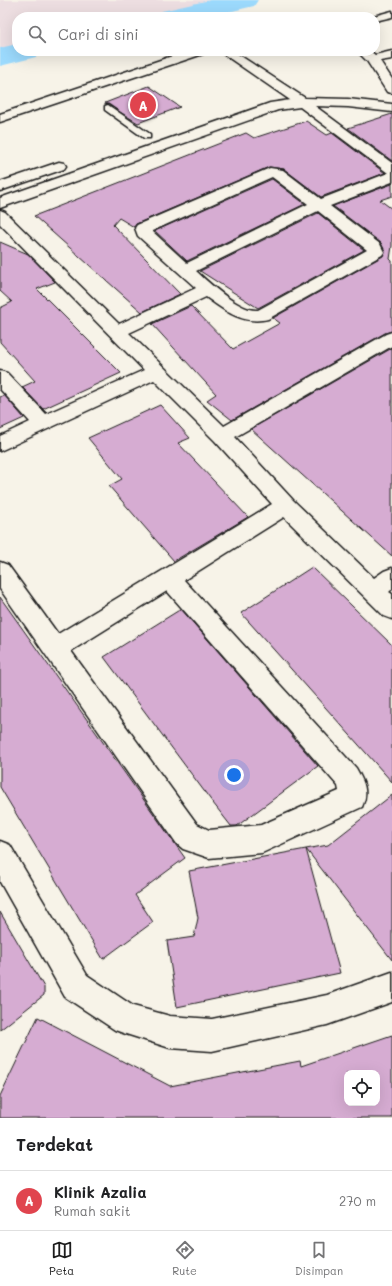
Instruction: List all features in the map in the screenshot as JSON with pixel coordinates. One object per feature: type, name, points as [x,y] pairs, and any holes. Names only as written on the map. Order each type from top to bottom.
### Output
[{"type":"street","points":[[380,17],[392,14]]},
{"type":"street","points":[[380,55],[392,55]]},
{"type":"street","points":[[0,118],[184,56]]},
{"type":"street","points":[[234,56],[295,97],[392,170]]},
{"type":"street","points":[[368,56],[392,89]]},
{"type":"street","points":[[184,124],[244,105],[295,97],[348,94],[392,97]]},
{"type":"street","points":[[0,204],[295,97],[392,108]]},
{"type":"street","points":[[132,141],[162,131]]},
{"type":"street","points":[[0,187],[74,161]]},
{"type":"street","points":[[270,172],[278,173],[320,204],[374,247],[376,252],[262,314],[253,316],[245,314],[208,289],[144,233],[143,228],[270,172]]},
{"type":"street","points":[[186,270],[320,204],[392,177]]},
{"type":"street","points":[[0,215],[155,372],[222,436],[286,506],[392,609]]},
{"type":"street","points":[[116,332],[208,289]]},
{"type":"street","points":[[222,436],[392,338]]},
{"type":"street","points":[[0,444],[155,372]]},
{"type":"street","points":[[0,376],[43,423]]},
{"type":"street","points":[[55,648],[286,506]]},
{"type":"street","points":[[0,571],[187,834],[193,839],[208,844],[262,839],[354,798],[352,786],[347,777],[170,578]]},
{"type":"street","points":[[373,591],[392,577]]},
{"type":"street","points":[[0,855],[76,986],[126,1019],[170,1032],[212,1035],[327,1010],[392,988]]},
{"type":"lane","points":[[108,108],[147,136]]},
{"type":"shaded area","points":[[0,0],[242,0],[193,12],[12,12],[12,54],[0,57]]},
{"type":"building","points":[[149,86],[180,107],[138,123],[105,103]]},
{"type":"building","points":[[392,114],[392,161],[348,128]]},
{"type":"building","points":[[306,121],[327,135],[332,133],[385,173],[321,197],[284,169],[269,167],[136,224],[134,227],[119,218],[113,225],[180,294],[142,312],[34,216],[246,133],[254,138]]},
{"type":"building","points":[[272,179],[305,204],[187,261],[155,231]]},
{"type":"building","points":[[392,184],[392,196],[380,200],[392,209],[392,246],[390,259],[392,261],[392,331],[385,333],[232,420],[207,400],[216,394],[152,324],[191,306],[233,349],[280,323],[273,318],[383,256],[385,251],[381,243],[333,206]]},
{"type":"building","points":[[318,213],[364,250],[258,308],[200,271]]},
{"type":"building","points":[[0,242],[28,254],[55,282],[37,289],[121,373],[43,409],[22,387],[35,381],[0,342],[0,308],[12,302],[0,291]]},
{"type":"building","points":[[392,348],[392,556],[251,429]]},
{"type":"building","points":[[4,395],[24,418],[0,429],[0,397]]},
{"type":"building","points":[[160,405],[190,438],[178,443],[248,517],[174,561],[109,486],[122,479],[88,438]]},
{"type":"building","points":[[312,567],[392,645],[392,782],[241,613]]},
{"type":"building","points":[[0,597],[185,858],[135,895],[153,922],[103,959],[0,787]]},
{"type":"building","points":[[181,609],[318,766],[237,826],[231,826],[104,657]]},
{"type":"building","points":[[392,795],[392,960],[306,849],[328,845]]},
{"type":"building","points":[[306,849],[340,973],[177,1007],[167,941],[194,937],[198,918],[189,871]]},
{"type":"building","points":[[0,912],[44,987],[44,995],[0,1030]]},
{"type":"building","points":[[38,1017],[170,1086],[300,1061],[301,1066],[392,1035],[392,1118],[0,1118],[0,1096]]},
{"type":"waterway","points":[[193,12],[245,0]]},
{"type":"waterway","points":[[0,57],[12,54]]},
{"type":"place","name":"Klinik Azalia","points":[[143,105]]}]
